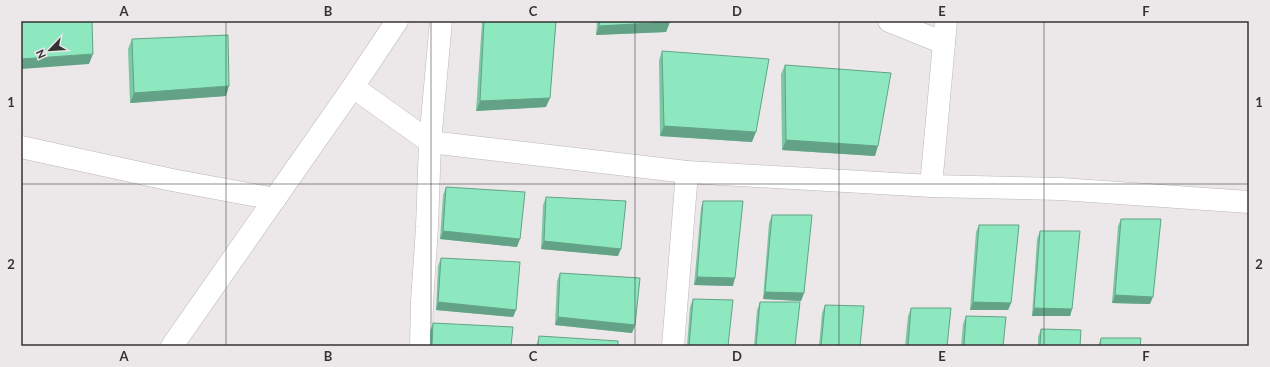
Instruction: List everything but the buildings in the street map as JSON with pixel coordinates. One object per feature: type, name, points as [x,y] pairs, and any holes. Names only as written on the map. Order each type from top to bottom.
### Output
[{"type":"street","points":[[172,346],[354,87],[397,21]]},
{"type":"street","points":[[421,346],[430,142],[440,21]]},
{"type":"street","points":[[889,21],[944,43]]},
{"type":"street","points":[[931,186],[946,21]]},
{"type":"street","points":[[354,87],[430,142],[687,172],[931,186],[1061,189],[1249,202]]},
{"type":"street","points":[[21,147],[172,180],[275,199]]},
{"type":"street","points":[[673,346],[687,172]]}]
